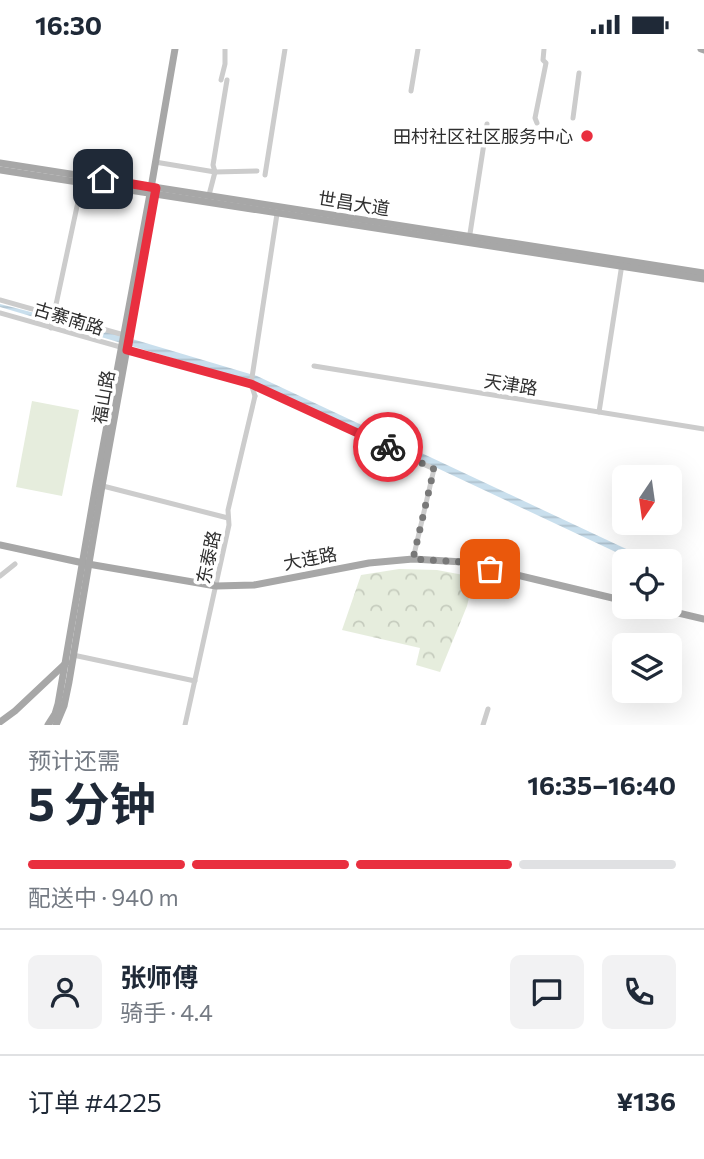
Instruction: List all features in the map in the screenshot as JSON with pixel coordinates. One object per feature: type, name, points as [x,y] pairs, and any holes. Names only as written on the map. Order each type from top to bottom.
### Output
[{"type":"main road","points":[[48,725],[58,704],[85,563],[153,191],[176,49]]},
{"type":"main road","name":"世昌大道","points":[[0,163],[277,214],[704,273]]},
{"type":"main road","name":"世昌大道","points":[[0,170],[82,183],[209,195],[469,240]]},
{"type":"main road","name":"世昌大道","points":[[622,263],[704,279]]},
{"type":"main road","name":"大连路","points":[[0,545],[216,586],[254,586],[369,563],[413,559],[463,562],[612,598]]},
{"type":"main road","points":[[56,725],[64,706],[74,655],[85,563]]},
{"type":"main road","points":[[682,614],[704,619]]},
{"type":"main road","points":[[0,722],[74,655]]},
{"type":"street","points":[[209,195],[215,171],[213,165],[224,80],[225,49]]},
{"type":"street","points":[[265,175],[285,49]]},
{"type":"street","points":[[411,91],[418,49]]},
{"type":"street","points":[[537,123],[545,63],[544,49]]},
{"type":"street","points":[[573,118],[579,73]]},
{"type":"street","points":[[469,240],[487,124]]},
{"type":"street","points":[[157,162],[215,171],[257,171]]},
{"type":"street","points":[[53,321],[82,183]]},
{"type":"street","points":[[267,391],[255,396],[251,383],[277,214]]},
{"type":"street","points":[[599,412],[622,263]]},
{"type":"street","points":[[0,300],[53,321],[127,336]]},
{"type":"street","name":"古寨南路","points":[[0,313],[53,321],[124,348],[251,383],[434,469],[413,559]]},
{"type":"street","name":"天津路","points":[[314,366],[704,429]]},
{"type":"street","name":"东泰路","points":[[185,725],[229,525],[228,510],[255,396]]},
{"type":"street","points":[[99,485],[228,518]]},
{"type":"street","points":[[0,576],[15,564]]},
{"type":"street","points":[[74,655],[195,681]]},
{"type":"street","points":[[484,725],[488,709]]},
{"type":"green space","points":[[32,401],[79,410],[62,496],[16,487]]},
{"type":"green space","points":[[399,569],[437,570],[474,577],[467,606],[440,672],[416,665],[420,648],[342,630],[361,575]]},
{"type":"water","points":[[0,304],[112,333],[257,376],[626,549],[612,550],[256,383],[0,307]]},
{"type":"way so far","points":[[388,447],[434,469],[413,559],[463,562],[490,569]]},
{"type":"place","name":"田村社区社区服务中心","points":[[587,136]]},
{"type":"route","points":[[103,179],[156,188],[127,350],[251,384],[388,447]]}]
